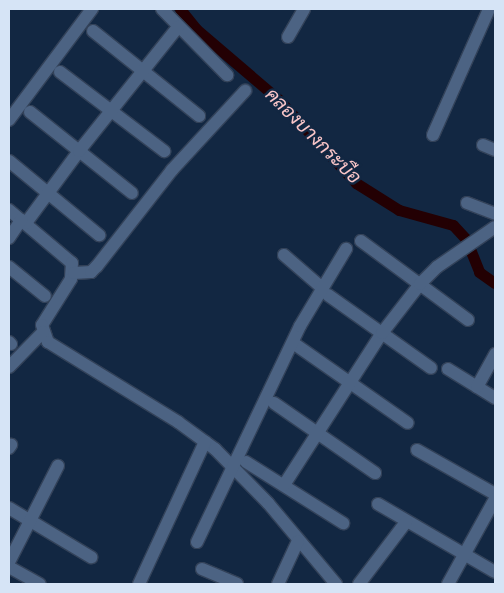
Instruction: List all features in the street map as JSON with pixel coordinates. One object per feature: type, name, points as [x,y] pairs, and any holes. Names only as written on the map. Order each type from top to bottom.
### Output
[{"type":"street","points":[[9,120],[92,9]]},
{"type":"street","points":[[162,9],[227,75]]},
{"type":"street","points":[[288,37],[304,9]]},
{"type":"street","points":[[433,135],[489,9]]},
{"type":"street","points":[[9,238],[178,26]]},
{"type":"street","points":[[93,31],[199,116]]},
{"type":"street","points":[[60,72],[112,109],[164,152]]},
{"type":"street","points":[[74,273],[91,272],[97,266],[172,170],[245,91]]},
{"type":"street","points":[[30,112],[132,193]]},
{"type":"street","points":[[9,161],[99,235]]},
{"type":"street","points":[[467,203],[495,214]]},
{"type":"street","points":[[9,210],[69,258],[74,273]]},
{"type":"street","points":[[284,485],[382,333],[420,284],[448,259],[492,229]]},
{"type":"street","points":[[361,241],[468,320]]},
{"type":"street","points":[[197,542],[276,372],[324,291],[346,248]]},
{"type":"street","points":[[284,255],[324,291],[431,368]]},
{"type":"street","points":[[9,267],[45,296]]},
{"type":"street","points":[[74,273],[43,323],[43,332],[57,349],[205,442],[233,465],[336,584]]},
{"type":"street","points":[[9,367],[43,332]]},
{"type":"street","points":[[296,345],[408,423]]},
{"type":"street","points":[[477,387],[495,354]]},
{"type":"street","points":[[448,370],[495,398]]},
{"type":"street","points":[[274,403],[375,473]]},
{"type":"street","points":[[139,584],[205,442]]},
{"type":"street","points":[[417,450],[495,494]]},
{"type":"street","points":[[246,462],[343,523]]},
{"type":"street","points":[[9,583],[11,567],[30,521],[58,466]]},
{"type":"street","points":[[448,584],[495,499]]},
{"type":"street","points":[[378,504],[495,572]]},
{"type":"street","points":[[9,508],[91,556]]},
{"type":"street","points":[[364,583],[406,522]]},
{"type":"street","points":[[278,584],[298,541]]},
{"type":"street","points":[[11,567],[40,584]]},
{"type":"street","points":[[202,569],[238,584]]},
{"type":"waterway","name":"คลองบางกระบือ","points":[[180,9],[196,29],[278,99],[356,183],[399,210],[453,225],[466,239],[479,272],[495,283]]}]
